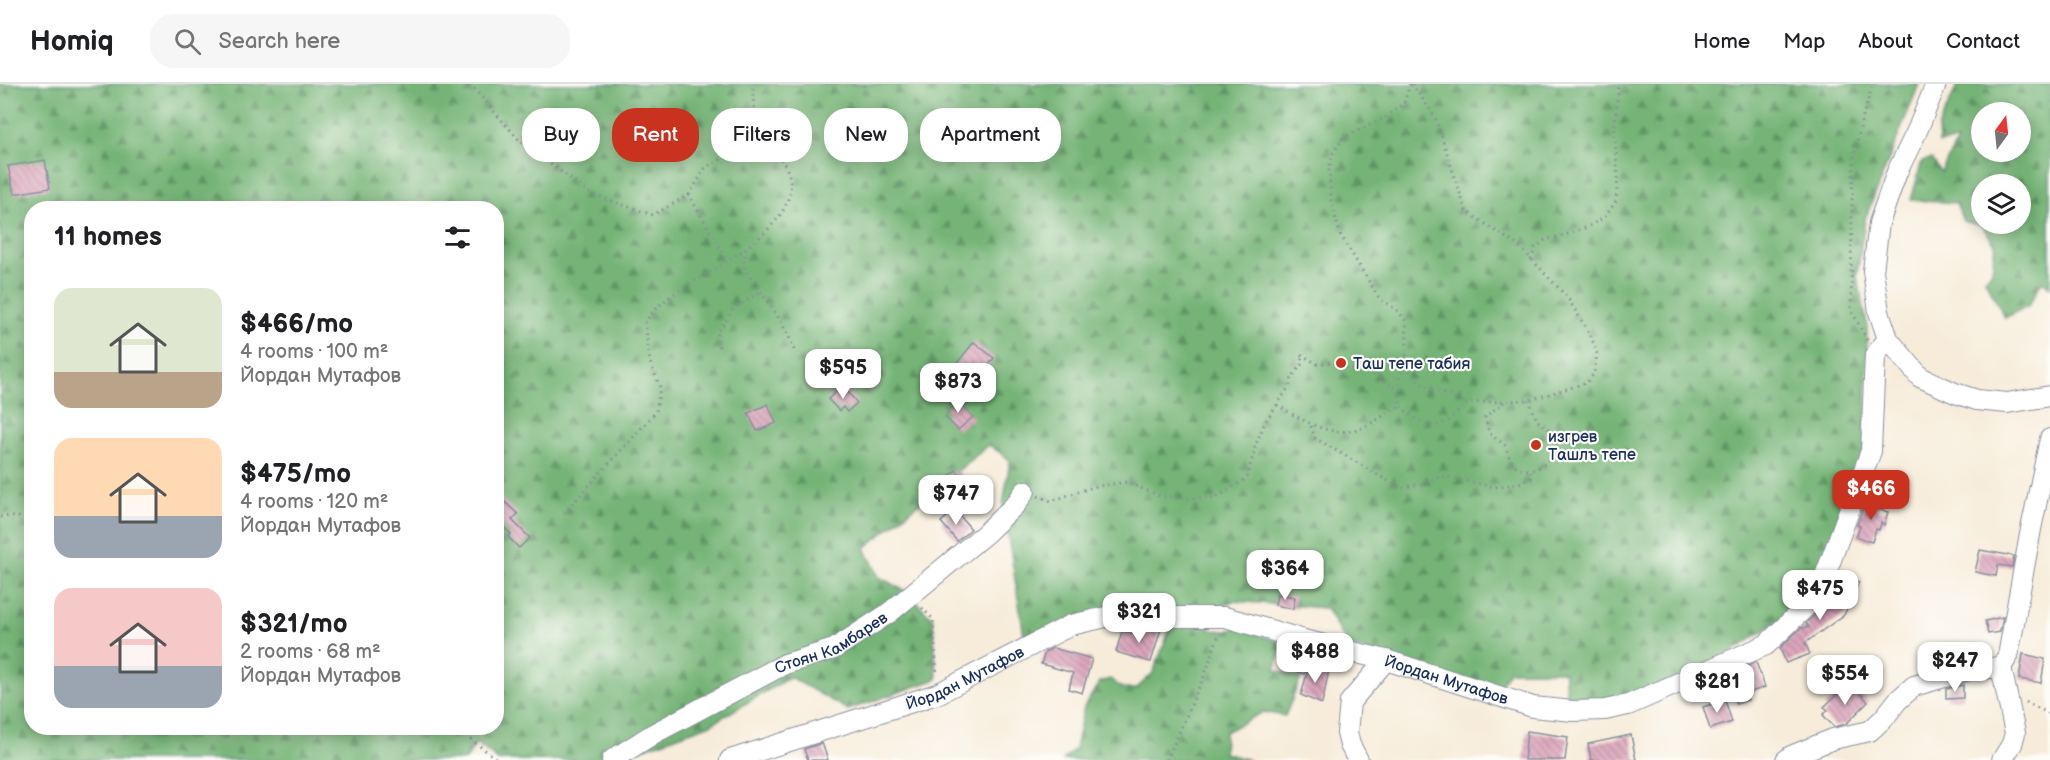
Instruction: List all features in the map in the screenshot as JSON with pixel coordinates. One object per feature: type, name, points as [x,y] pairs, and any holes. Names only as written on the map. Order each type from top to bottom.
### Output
[{"type":"street","points":[[1936,84],[1897,172],[1879,224],[1873,271],[1880,312],[1888,339],[1920,376],[1955,393],[1977,400],[2007,403],[2050,396]]},
{"type":"street","points":[[1875,356],[1888,339]]},
{"type":"street","name":"Йордан Мутафов","points":[[730,760],[944,690],[1071,625],[1106,616],[1225,617],[1386,660],[1533,707],[1594,711],[1628,705],[1766,645],[1818,595],[1871,451],[1875,356]]},
{"type":"street","points":[[2002,760],[2015,734],[2001,667],[2008,656],[2050,439]]},
{"type":"street","name":"Стоян Камбарев","points":[[612,760],[652,734],[785,664],[834,650],[910,596],[986,533],[1026,491]]},
{"type":"street","points":[[1359,760],[1350,745],[1347,733],[1350,702],[1386,660]]},
{"type":"street","points":[[1786,760],[1833,739],[1870,731],[1914,686],[1969,670],[2001,667]]},
{"type":"path","points":[[470,84],[520,141],[591,194],[653,215],[689,195],[706,168],[717,162]]},
{"type":"path","points":[[753,84],[756,108]]},
{"type":"path","points":[[1405,366],[1423,385],[1467,403],[1529,400],[1586,383],[1594,374],[1597,354],[1592,336],[1567,297],[1520,247],[1466,211],[1435,117],[1411,84]]},
{"type":"path","points":[[1411,84],[1404,103],[1385,118],[1344,137],[1333,153],[1329,169],[1332,200],[1340,234],[1379,298],[1398,311],[1406,321],[1405,366],[1399,376],[1400,406],[1417,420],[1435,426],[1449,420],[1467,403]]},
{"type":"path","points":[[1531,260],[1535,249],[1545,240],[1588,227],[1605,217],[1616,201],[1618,177],[1614,131],[1619,84]]},
{"type":"path","points":[[1873,84],[1854,155],[1850,277],[1851,310],[1875,356]]},
{"type":"path","points":[[564,513],[656,412],[660,387],[650,362],[645,321],[666,299],[746,249],[785,210],[790,183],[787,167],[783,162]]},
{"type":"path","points":[[689,195],[728,261]]},
{"type":"path","points":[[746,249],[744,268],[780,320],[790,337],[794,350]]},
{"type":"path","points":[[719,347],[717,331],[725,323],[732,310],[760,292]]},
{"type":"path","points":[[1026,491],[1051,501],[1093,487],[1126,482],[1160,496],[1216,498],[1247,478],[1256,444],[1265,422],[1302,363],[1301,354],[1317,364],[1332,362],[1344,368],[1371,372],[1399,391]]},
{"type":"path","points":[[1506,401],[1485,417],[1489,433],[1506,446],[1507,453],[1517,466],[1531,470],[1548,463],[1555,443],[1550,430],[1537,421],[1529,400]]},
{"type":"path","points":[[1277,405],[1311,426],[1328,430],[1362,428],[1400,406]]},
{"type":"path","points":[[1311,426],[1315,438],[1400,488],[1442,476],[1495,487],[1519,483],[1531,478],[1531,470]]},
{"type":"path","points":[[0,517],[16,516],[24,518]]},
{"type":"path","points":[[910,596],[933,619],[937,679],[944,690]]},
{"type":"path","points":[[1167,760],[1207,669],[1225,617]]},
{"type":"path","points":[[465,735],[498,760]]},
{"type":"green space","points":[[0,84],[1919,84],[1865,219],[1857,276],[1867,324],[1866,445],[1808,601],[1721,659],[1616,703],[1567,699],[1564,671],[1509,671],[1490,701],[1347,644],[1326,608],[1233,601],[1212,610],[1210,630],[1228,631],[1236,627],[1283,643],[1275,670],[1301,678],[1285,716],[1263,712],[1225,732],[1224,753],[1249,760],[1063,760],[1075,749],[1084,707],[1100,682],[1110,679],[1122,688],[1136,689],[1153,673],[1175,616],[1107,611],[1025,641],[1003,505],[1010,460],[989,445],[865,548],[879,577],[907,592],[933,619],[937,679],[848,710],[790,677],[711,724],[612,760],[498,760],[476,743],[466,760],[0,760]]},
{"type":"green space","points":[[1958,84],[2050,84],[2050,287],[2042,281],[2029,305],[2005,318],[1985,279],[1992,271],[1995,244],[1988,234],[2031,234],[2031,174],[1971,174],[1971,223],[1963,221],[1956,203],[1911,200],[1922,161],[1932,159],[1941,172],[1957,141],[1939,143],[1938,128]]},
{"type":"building","points":[[45,160],[50,188],[14,194],[8,166]]},
{"type":"building","points":[[974,342],[994,358],[969,389],[949,373]]},
{"type":"building","points":[[843,386],[857,403],[847,412],[843,407],[839,411],[828,399]]},
{"type":"building","points":[[956,398],[973,417],[958,430],[945,417],[949,412],[945,408]]},
{"type":"building","points":[[768,404],[776,423],[757,431],[748,413]]},
{"type":"building","points":[[956,470],[965,480],[939,501],[927,487],[934,481],[943,481]]},
{"type":"building","points":[[1866,500],[1879,504],[1877,509],[1888,512],[1884,525],[1881,523],[1879,530],[1876,529],[1872,542],[1856,537],[1860,526],[1857,525]]},
{"type":"building","points":[[504,501],[518,514],[512,520],[530,538],[519,548],[508,537],[511,534],[504,527]]},
{"type":"building","points":[[955,510],[971,529],[957,541],[941,522]]},
{"type":"building","points":[[1980,550],[2014,556],[2012,567],[1998,565],[1996,576],[1975,572]]},
{"type":"building","points":[[1845,576],[1859,582],[1844,615],[1805,643],[1810,654],[1786,663],[1780,648],[1801,628],[1809,627],[1806,623],[1826,604],[1835,590],[1838,591]]},
{"type":"building","points":[[1277,594],[1295,597],[1293,609],[1275,605]]},
{"type":"building","points":[[2003,617],[2000,632],[1988,634],[1985,621]]},
{"type":"building","points":[[1136,629],[1161,629],[1151,662],[1116,652],[1122,631],[1135,634]]},
{"type":"building","points":[[1053,648],[1092,659],[1082,693],[1069,689],[1073,673],[1041,664],[1045,652]]},
{"type":"building","points":[[1286,653],[1309,660],[1304,674],[1282,666]]},
{"type":"building","points":[[2023,654],[2045,659],[2041,683],[2019,679]]},
{"type":"building","points":[[1756,662],[1765,687],[1746,694],[1748,700],[1736,704],[1726,676]]},
{"type":"building","points":[[1309,666],[1329,670],[1322,704],[1301,695]]},
{"type":"building","points":[[1847,685],[1851,689],[1854,686],[1868,702],[1846,724],[1834,727],[1823,715],[1828,710],[1824,707]]},
{"type":"building","points":[[1963,685],[1963,698],[1946,699],[1946,689]]},
{"type":"building","points":[[1725,700],[1732,722],[1710,729],[1703,707]]},
{"type":"building","points":[[1527,731],[1568,737],[1565,760],[1524,760]]},
{"type":"building","points":[[1631,735],[1636,760],[1591,760],[1588,744]]},
{"type":"building","points":[[822,743],[828,760],[808,760],[804,749]]},
{"type":"place","name":"Таш тепе табия","points":[[1341,363]]},
{"type":"place","name":"изгрев Ташлъ тепе","points":[[1536,445]]}]
